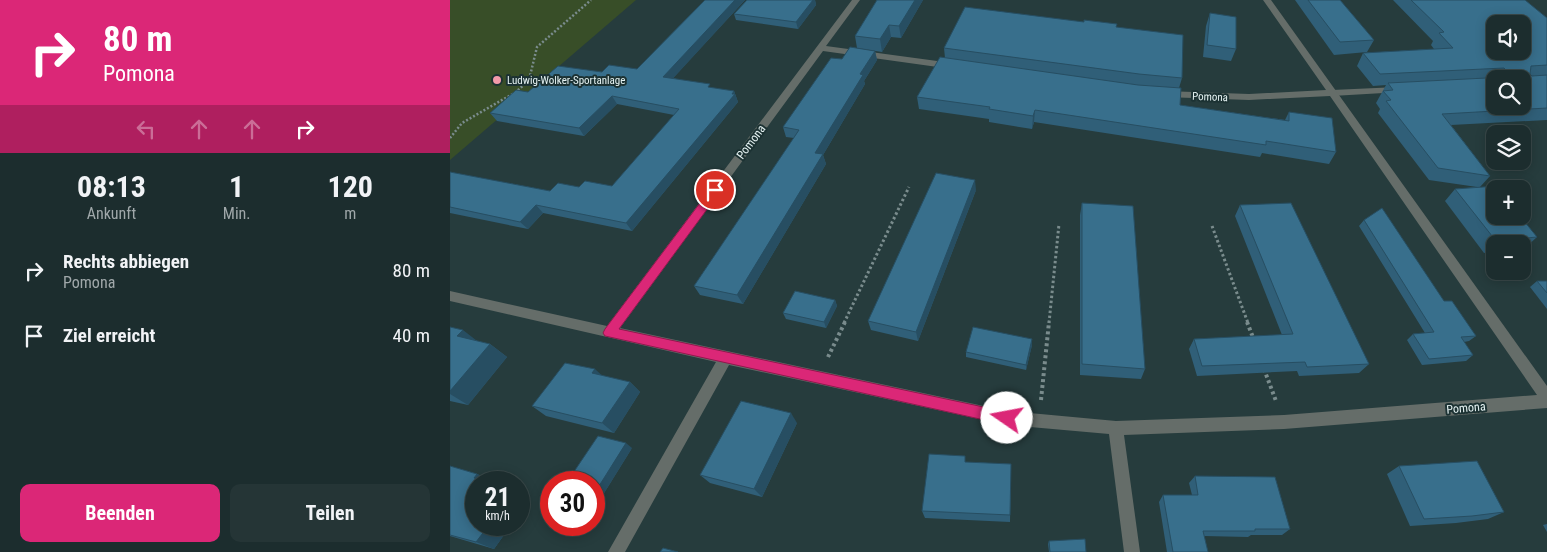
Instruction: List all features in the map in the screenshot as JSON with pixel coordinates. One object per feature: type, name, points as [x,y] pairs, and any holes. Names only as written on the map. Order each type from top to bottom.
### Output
[{"type":"street","name":"Pomona","points":[[609,333],[856,0]]},
{"type":"street","name":"Pomona","points":[[1267,0],[1547,400]]},
{"type":"street","points":[[821,48],[959,67]]},
{"type":"street","name":"Pomona","points":[[1154,94],[1206,98],[1260,98],[1332,93]]},
{"type":"street","name":"Pomona","points":[[450,296],[609,333],[1007,418],[1116,428],[1284,422],[1547,400]]},
{"type":"street","points":[[616,552],[726,358]]},
{"type":"street","points":[[1116,428],[1132,552]]},
{"type":"lane","name":"Pomona","points":[[1332,93],[1409,89]]},
{"type":"path","points":[[450,138],[462,123],[516,92],[529,80],[537,47],[591,0]]},
{"type":"path","points":[[818,378],[908,187]]},
{"type":"path","points":[[1039,421],[1059,224]]},
{"type":"path","points":[[1212,226],[1256,348]]},
{"type":"path","points":[[1264,366],[1284,422]]},
{"type":"green space","name":"Ludwig-Wolker-Sportanlage","points":[[450,0],[636,0],[450,160]]},
{"type":"building","points":[[705,0],[735,0],[663,77],[710,84],[708,87],[734,91],[732,94],[735,94],[626,223],[536,205],[520,222],[450,207],[450,172],[550,191],[558,183],[579,187],[585,181],[612,186],[679,109],[612,96],[579,128],[490,113],[516,90],[528,92],[558,66],[602,72],[609,65],[637,69]]},
{"type":"building","points":[[747,0],[813,0],[796,22],[734,14]]},
{"type":"building","points":[[877,0],[915,0],[899,26],[889,25],[880,39],[855,36]]},
{"type":"building","points":[[1308,0],[1340,0],[1374,40],[1340,42]]},
{"type":"building","points":[[1411,0],[1525,0],[1547,18],[1547,65],[1531,66],[1530,70],[1506,70],[1504,68],[1380,74],[1363,53],[1453,48],[1439,33],[1444,32]]},
{"type":"building","points":[[965,7],[1084,22],[1084,20],[1117,24],[1116,27],[1183,35],[1182,78],[944,48]]},
{"type":"building","points":[[1210,13],[1236,17],[1236,49],[1207,45]]},
{"type":"building","points":[[850,47],[875,51],[860,74],[863,75],[815,153],[823,154],[737,295],[694,286],[799,130],[783,127],[831,58],[842,59]]},
{"type":"building","points":[[940,57],[1138,85],[1181,88],[1180,105],[1289,121],[1289,112],[1332,118],[1336,152],[1266,141],[1266,145],[1035,110],[1033,116],[989,109],[990,107],[917,97]]},
{"type":"building","points":[[1531,75],[1547,75],[1547,108],[1531,109]]},
{"type":"building","points":[[1486,78],[1486,111],[1442,114],[1490,176],[1438,168],[1386,101],[1391,100],[1383,91],[1393,90],[1388,83]]},
{"type":"building","points":[[936,173],[975,180],[916,332],[868,321]]},
{"type":"building","points":[[1486,187],[1486,225],[1527,225],[1537,237],[1531,238],[1531,235],[1491,235],[1455,189]]},
{"type":"building","points":[[1082,203],[1133,206],[1145,369],[1082,364]]},
{"type":"building","points":[[1291,203],[1369,364],[1307,367],[1305,362],[1202,366],[1194,339],[1293,334],[1240,205]]},
{"type":"building","points":[[1382,208],[1444,301],[1452,301],[1476,336],[1461,337],[1473,355],[1429,359],[1413,334],[1434,332],[1364,220]]},
{"type":"building","points":[[1537,281],[1547,281],[1547,293]]},
{"type":"building","points":[[795,291],[835,300],[824,322],[783,313]]},
{"type":"building","points":[[450,327],[463,330],[457,336],[490,344],[450,391]]},
{"type":"building","points":[[973,327],[1032,339],[1026,365],[966,352]]},
{"type":"building","points":[[565,363],[595,369],[592,373],[630,382],[602,423],[532,406]]},
{"type":"building","points":[[741,401],[791,413],[754,489],[700,475]]},
{"type":"building","points":[[598,436],[626,443],[605,476],[605,471],[574,471]]},
{"type":"building","points":[[929,454],[965,456],[965,462],[1011,464],[1010,515],[922,511]]},
{"type":"building","points":[[1477,461],[1504,512],[1424,519],[1399,466]]},
{"type":"building","points":[[450,466],[467,471],[465,471],[465,536],[481,536],[476,542],[450,535]]},
{"type":"building","points":[[1195,476],[1275,477],[1290,529],[1203,531],[1208,552],[1173,552],[1163,495],[1198,495]]},
{"type":"building","points":[[1085,539],[1086,552],[1050,552],[1049,541]]},
{"type":"building","points":[[663,548],[678,552],[660,552]]},
{"type":"place","name":"Ludwig-Wolker-Sportanlage","points":[[497,80]]},
{"type":"route","points":[[715,190],[609,333],[1007,418]]}]
